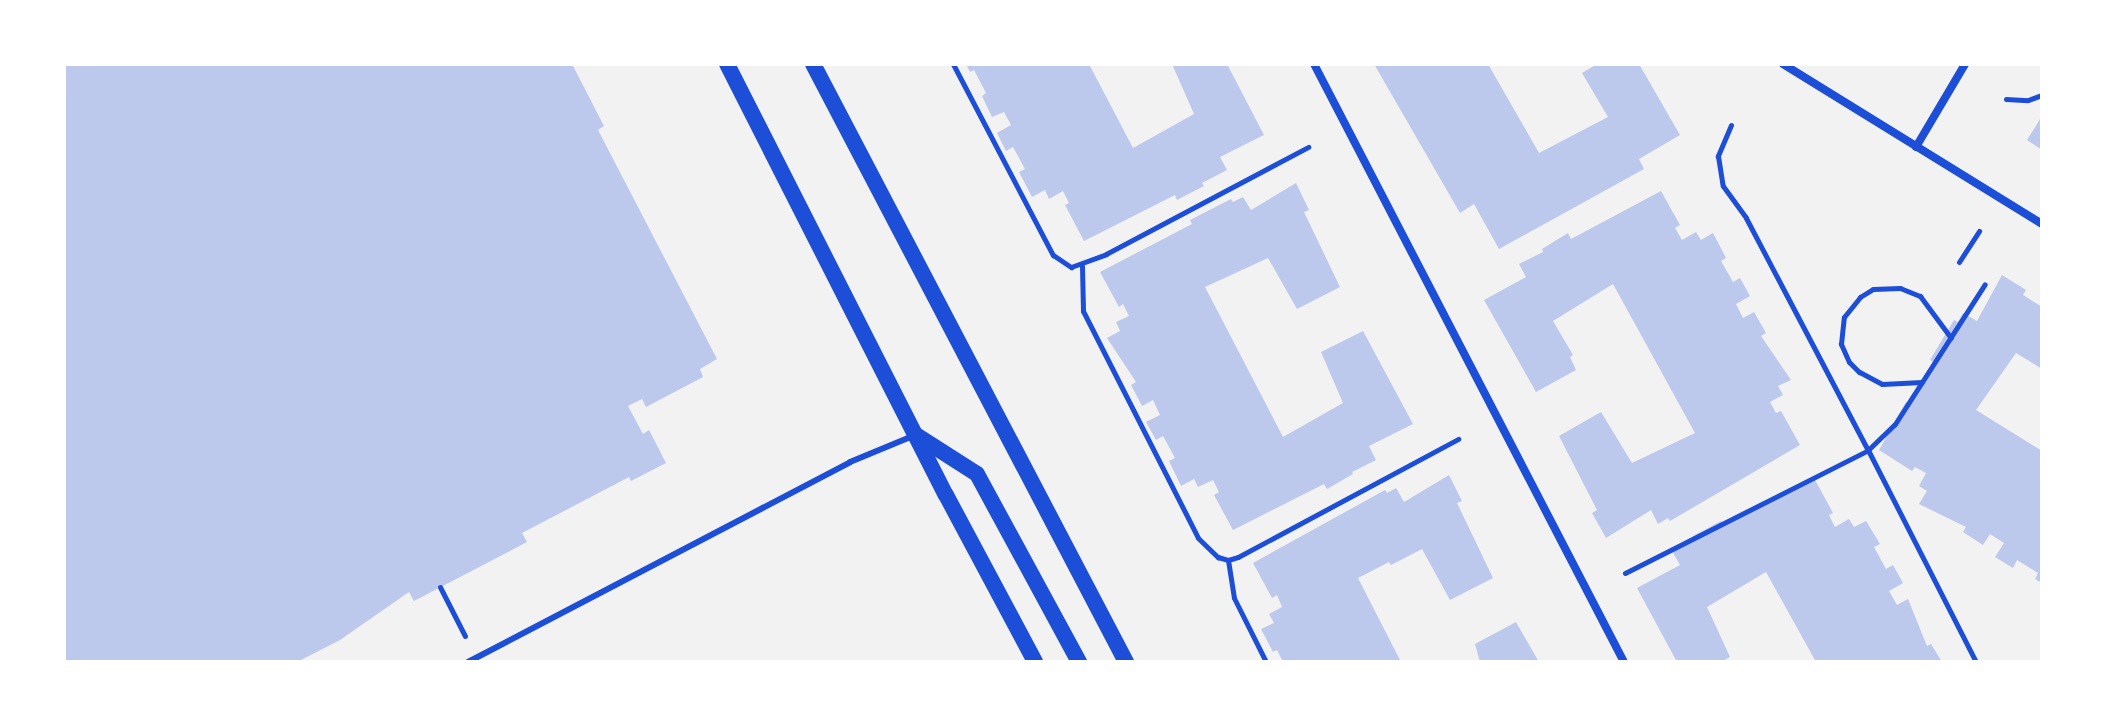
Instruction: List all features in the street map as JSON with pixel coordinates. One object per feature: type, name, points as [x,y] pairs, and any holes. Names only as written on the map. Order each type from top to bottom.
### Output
[{"type":"main road","points":[[727,64],[1035,662]]},
{"type":"main road","points":[[813,64],[1126,662]]},
{"type":"main road","points":[[916,435],[977,474],[1079,662]]},
{"type":"street","points":[[1314,64],[1624,662]]},
{"type":"street","points":[[1783,64],[2042,224]]},
{"type":"street","points":[[1916,147],[1965,64]]},
{"type":"lane","points":[[468,662],[850,462],[916,435]]},
{"type":"path","points":[[953,64],[1053,255],[1065,265],[1082,266],[1308,147]]},
{"type":"path","points":[[2006,99],[2028,100],[2042,95]]},
{"type":"path","points":[[1731,125],[1718,156],[1723,186],[1746,218],[1976,662]]},
{"type":"path","points":[[1959,262],[1979,231]]},
{"type":"path","points":[[1082,266],[1085,270],[1080,300],[1083,311],[1198,538],[1212,553],[1228,560]]},
{"type":"path","points":[[1625,573],[1868,450],[1889,432],[1985,284]]},
{"type":"path","points":[[1922,382],[1882,384],[1859,372],[1849,362],[1841,344],[1844,317],[1860,297],[1873,289],[1900,288],[1920,296],[1951,338]]},
{"type":"path","points":[[1228,560],[1458,439]]},
{"type":"path","points":[[1228,560],[1234,598],[1266,662]]},
{"type":"path","points":[[440,587],[476,658]]},
{"type":"building","points":[[64,64],[572,64],[604,126],[598,130],[717,359],[700,369],[703,377],[646,407],[642,399],[628,406],[643,434],[649,430],[666,463],[631,481],[629,477],[522,533],[527,542],[414,601],[409,592],[340,640],[297,662],[64,662]]},
{"type":"building","points":[[966,64],[1089,64],[1133,148],[1194,114],[1172,64],[1227,64],[1264,135],[1220,157],[1227,170],[1202,183],[1204,186],[1177,200],[1175,195],[1084,241],[1065,205],[1069,203],[1063,191],[1049,199],[1045,190],[1032,197],[1019,172],[1025,169],[1013,147],[1006,151],[997,133],[1011,125],[1004,112],[992,117],[982,96],[986,93],[974,70],[970,72]]},
{"type":"building","points":[[1374,64],[1488,64],[1539,153],[1608,117],[1582,73],[1597,64],[1639,64],[1680,135],[1639,159],[1644,169],[1499,249],[1474,204],[1460,213]]},
{"type":"building","points":[[2042,116],[2042,150],[2027,140]]},
{"type":"building","points":[[1296,183],[1309,210],[1304,212],[1340,287],[1297,309],[1268,258],[1205,287],[1283,437],[1343,403],[1321,352],[1363,331],[1413,424],[1369,446],[1376,460],[1353,474],[1327,489],[1324,484],[1233,530],[1214,495],[1219,492],[1213,480],[1198,487],[1194,479],[1181,486],[1169,461],[1175,458],[1163,436],[1156,440],[1146,422],[1160,415],[1153,400],[1142,406],[1131,385],[1136,382],[1107,338],[1120,331],[1116,322],[1129,316],[1123,304],[1119,307],[1100,272],[1192,224],[1190,220],[1231,199],[1233,202],[1243,197],[1251,210]]},
{"type":"building","points":[[1661,191],[1680,225],[1675,228],[1682,240],[1696,232],[1701,240],[1713,233],[1726,258],[1721,261],[1733,282],[1740,278],[1750,296],[1736,304],[1743,318],[1754,312],[1766,333],[1761,336],[1791,380],[1778,386],[1783,395],[1770,402],[1776,413],[1781,411],[1800,445],[1670,521],[1668,518],[1658,524],[1651,510],[1606,538],[1592,513],[1597,510],[1559,436],[1601,412],[1632,463],[1695,433],[1613,284],[1553,321],[1573,355],[1570,357],[1576,370],[1536,392],[1484,300],[1526,277],[1519,264],[1543,252],[1542,249],[1568,233],[1571,239]]},
{"type":"building","points":[[2002,275],[2026,290],[2023,295],[2042,307],[2042,369],[2016,353],[1976,410],[2042,451],[2042,583],[2035,579],[2038,573],[2017,560],[2013,568],[1995,557],[2004,543],[1990,534],[1983,545],[1963,532],[1966,527],[1919,504],[1927,491],[1919,486],[1926,473],[1915,467],[1912,471],[1879,450],[1906,402],[1934,362],[1930,360],[1954,320],[1958,322],[1963,313],[1977,321]]},
{"type":"building","points":[[1449,475],[1462,501],[1457,503],[1493,578],[1450,600],[1422,549],[1391,565],[1389,562],[1358,578],[1401,662],[1283,662],[1277,650],[1273,652],[1261,629],[1274,623],[1269,614],[1282,607],[1277,595],[1272,598],[1253,563],[1385,490],[1387,493],[1396,488],[1404,502]]},
{"type":"building","points":[[1814,478],[1833,513],[1829,515],[1835,527],[1849,519],[1854,527],[1866,521],[1880,544],[1874,547],[1886,569],[1893,565],[1903,583],[1889,591],[1897,605],[1908,599],[1927,646],[1931,644],[1942,662],[1816,662],[1766,572],[1707,607],[1730,657],[1721,662],[1677,662],[1637,588],[1680,565],[1672,551],[1695,535],[1721,521],[1724,525]]},
{"type":"building","points":[[1516,622],[1539,662],[1480,662],[1475,644]]}]
